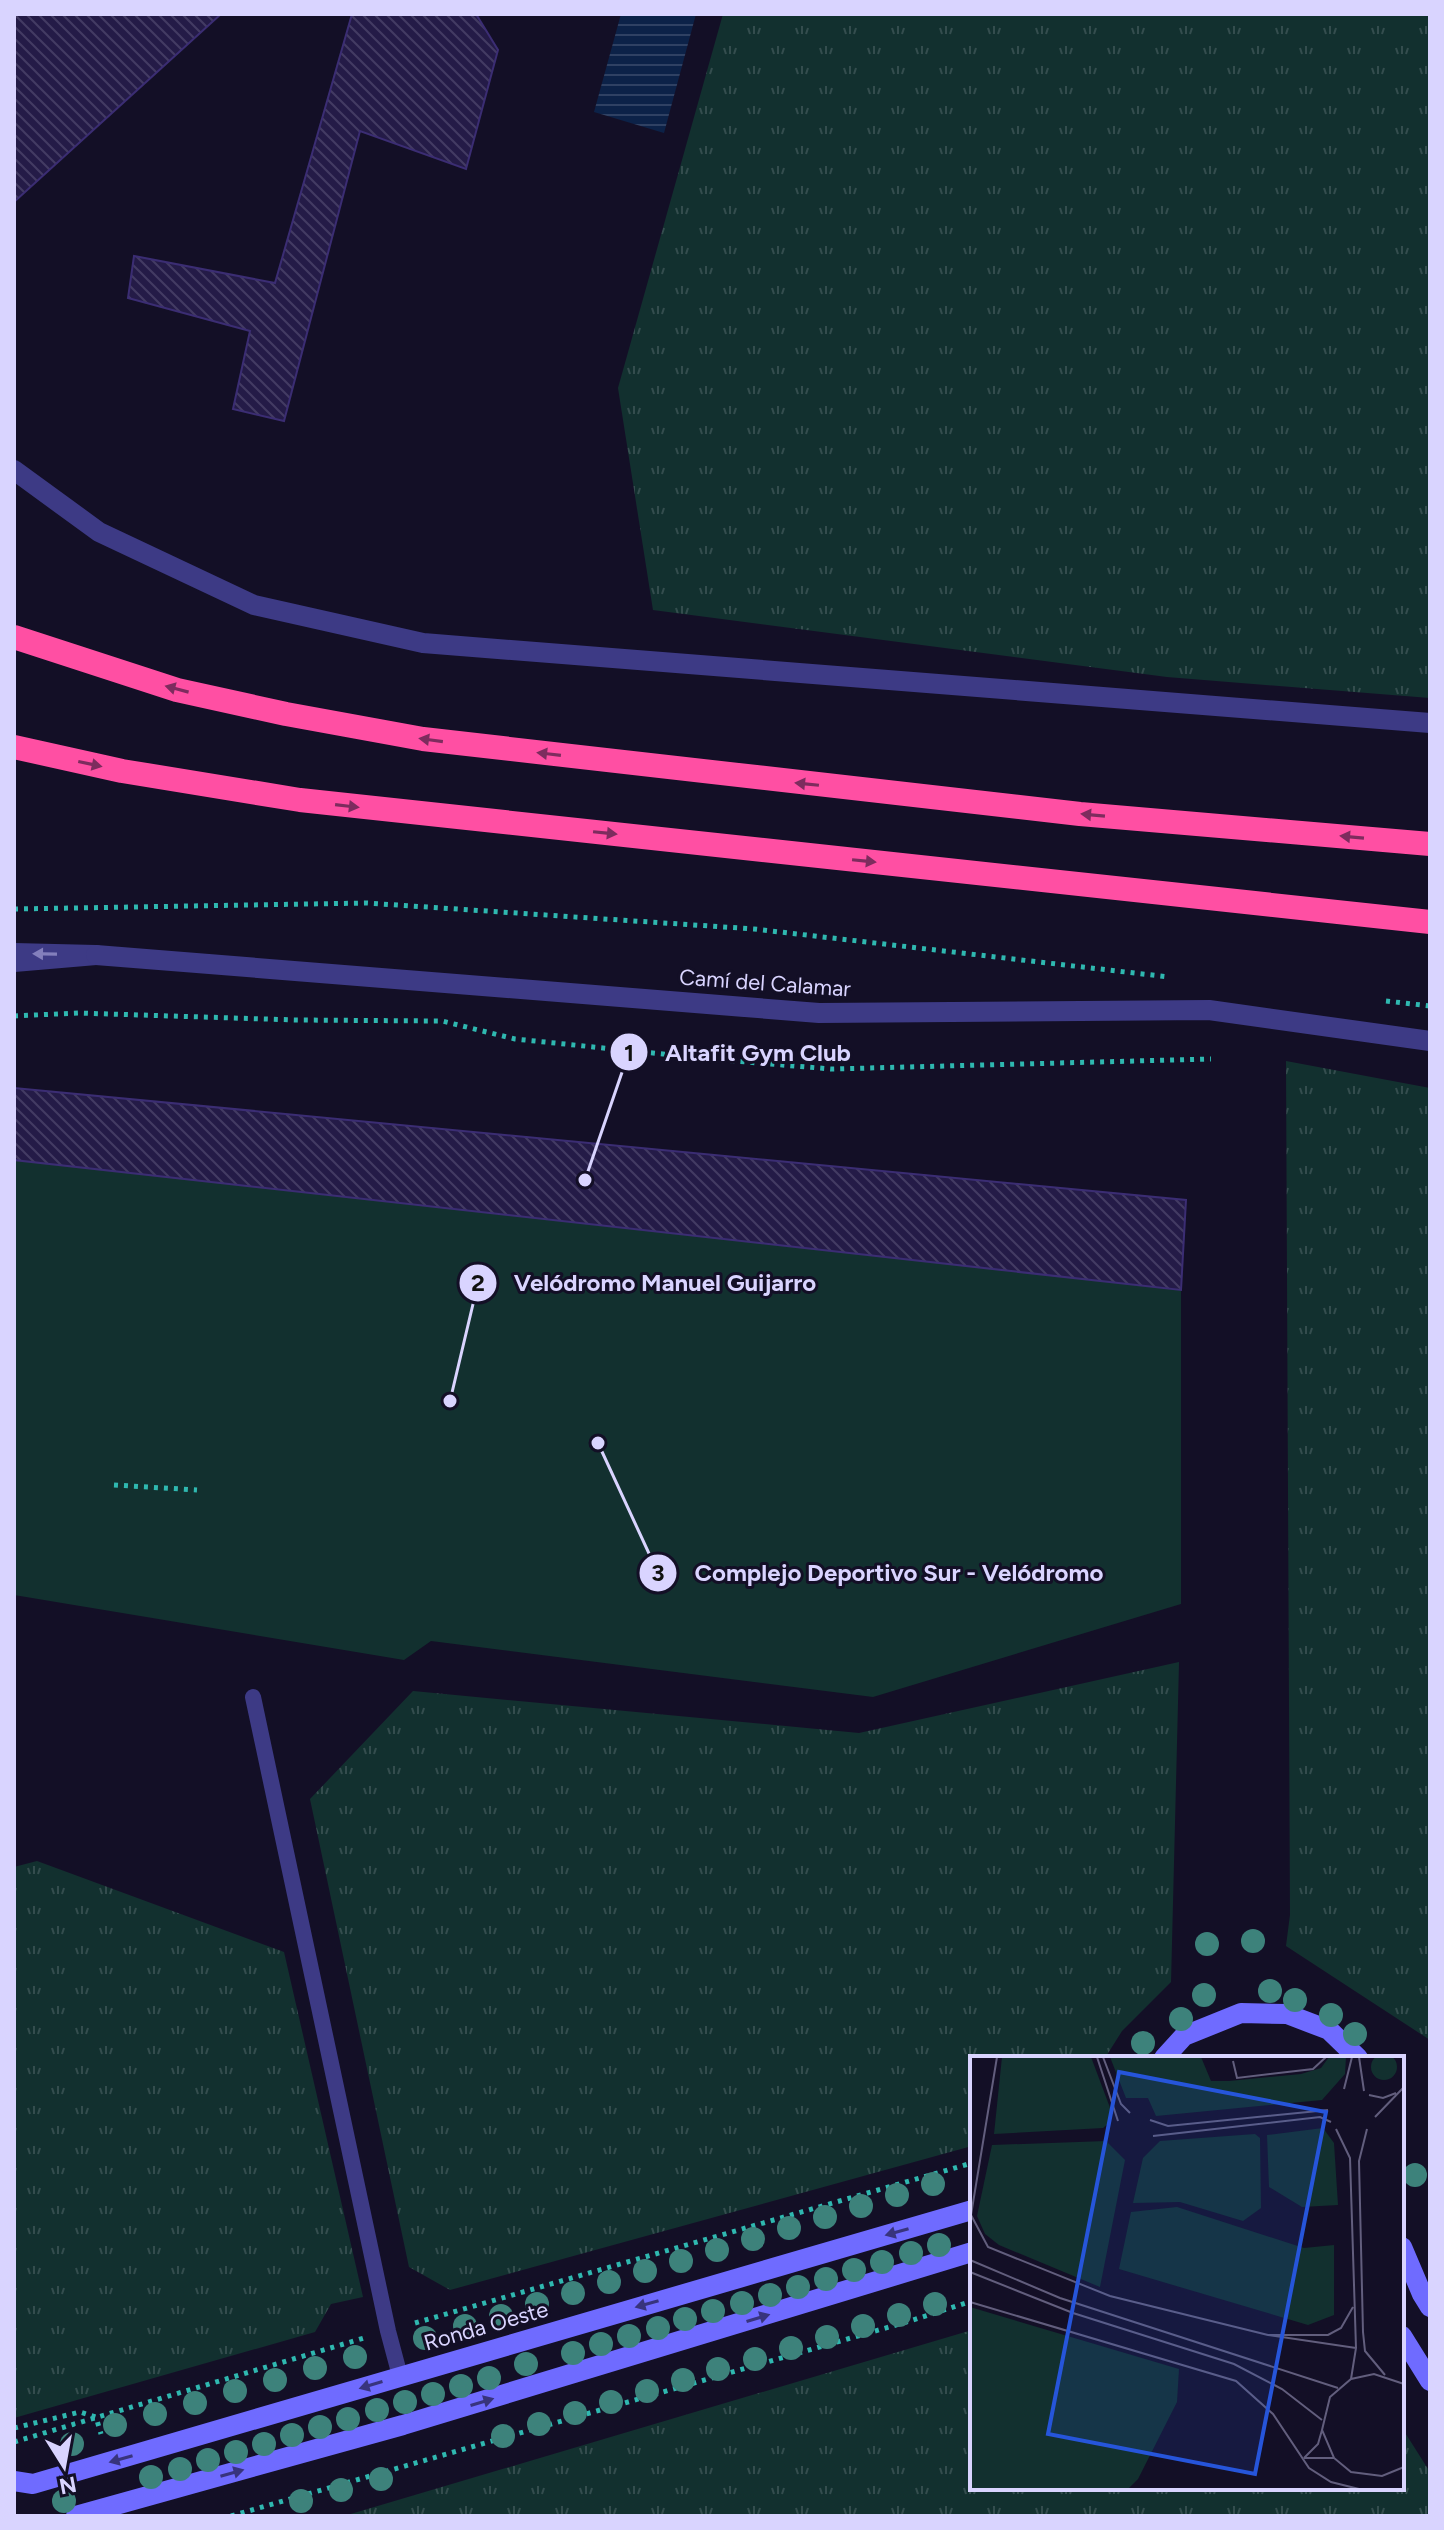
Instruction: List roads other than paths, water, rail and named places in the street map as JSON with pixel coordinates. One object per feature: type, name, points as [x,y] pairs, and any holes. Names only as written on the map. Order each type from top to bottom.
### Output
[{"type":"highway","points":[[14,637],[177,690],[423,739],[1080,814],[1430,844]]},
{"type":"highway","points":[[14,747],[122,771],[300,800],[1430,922]]},
{"type":"main road","points":[[1166,2056],[1184,2036],[1241,2013],[1287,2014],[1329,2030],[1356,2056]]},
{"type":"main road","name":"Ronda Oeste","points":[[14,2481],[33,2484],[970,2211]]},
{"type":"main road","points":[[1404,2252],[1430,2307]]},
{"type":"main road","points":[[76,2516],[418,2421],[970,2253]]},
{"type":"main road","points":[[1404,2339],[1430,2381]]},
{"type":"street","points":[[14,470],[99,532],[254,605],[423,643],[1430,723]]},
{"type":"street","points":[[14,953],[96,955]]},
{"type":"street","points":[[14,962],[96,955]]},
{"type":"street","name":"Camí del Calamar","points":[[96,955],[819,1013],[1209,1010],[1430,1041]]},
{"type":"lane","points":[[253,1697],[400,2376]]},
{"type":"water","points":[[621,14],[696,14],[664,133],[594,112]]},
{"type":"place","name":"Altafit Gym Club","points":[[585,1180]]},
{"type":"place","name":"Velódromo Manuel Guijarro","points":[[450,1401]]},
{"type":"place","name":"Complejo Deportivo Sur - Velódromo","points":[[598,1443]]}]
